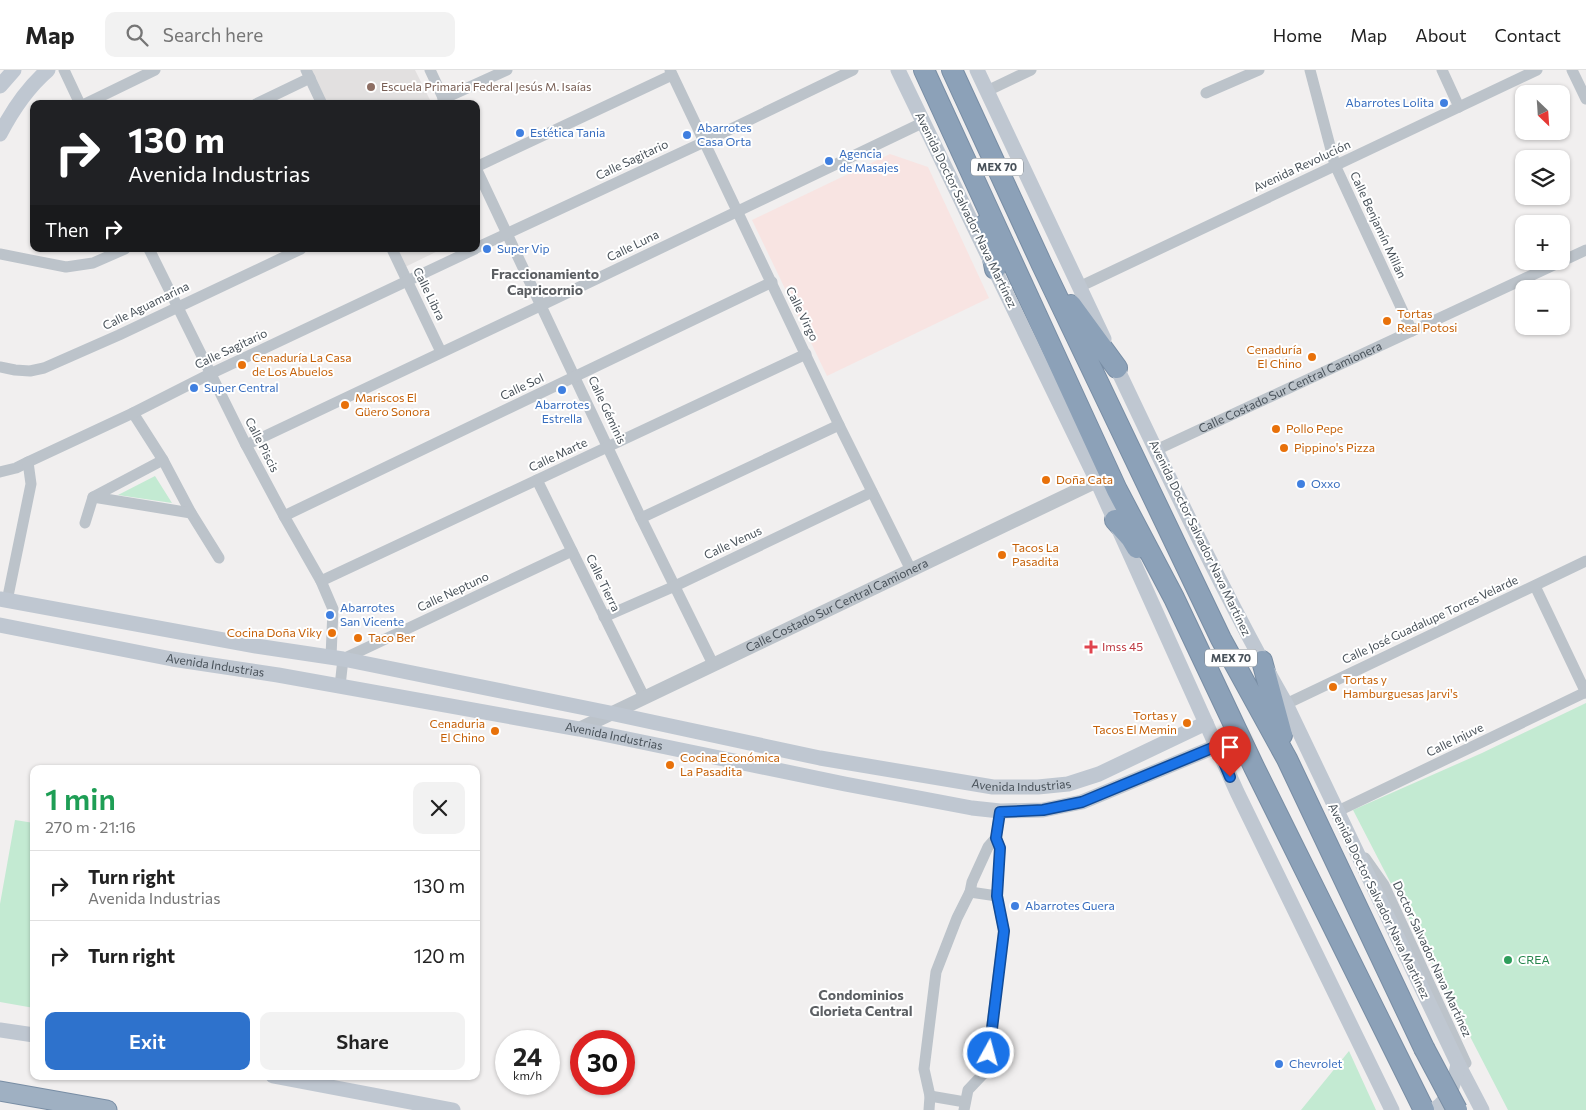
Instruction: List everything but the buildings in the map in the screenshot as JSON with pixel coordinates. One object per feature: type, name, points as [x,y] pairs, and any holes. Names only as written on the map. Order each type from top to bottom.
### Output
[{"type":"highway","points":[[917,70],[931,112],[989,237],[995,269]]},
{"type":"highway","name":"Avenida Doctor Salvador Nava Martínez","points":[[924,70],[1117,490],[1174,598],[1254,767],[1424,1110]]},
{"type":"highway","name":"Avenida Doctor Salvador Nava Martínez","points":[[952,70],[1042,265],[1220,639],[1287,759],[1424,1048],[1457,1110]]},
{"type":"highway","points":[[1042,265],[1117,368]]},
{"type":"highway","points":[[1114,520],[1131,538],[1158,581],[1174,598]]},
{"type":"highway","points":[[1262,661],[1282,733],[1287,759]]},
{"type":"highway","points":[[0,1091],[107,1110]]},
{"type":"main road","points":[[0,86],[14,70]]},
{"type":"main road","points":[[0,134],[14,106],[34,82],[48,70]]},
{"type":"main road","name":"Avenida Doctor Salvador Nava Martínez","points":[[898,70],[1097,481],[1237,792],[1392,1110]]},
{"type":"main road","name":"Avenida Doctor Salvador Nava Martínez","points":[[977,70],[1156,450],[1262,661],[1286,704],[1339,818],[1461,1062],[1482,1110]]},
{"type":"main road","name":"Avenida Industrias","points":[[4,600],[246,644],[337,658],[820,758],[993,787],[1038,788],[1068,784],[1099,774],[1124,763],[1206,723]]},
{"type":"main road","name":"Avenida Industrias","points":[[0,625],[172,659],[340,686],[579,729],[828,780],[1000,812],[1043,810],[1082,802],[1217,746]]},
{"type":"main road","points":[[546,723],[552,702]]},
{"type":"main road","points":[[828,780],[842,770],[884,770]]},
{"type":"main road","points":[[0,1030],[30,1034]]},
{"type":"main road","points":[[1434,1110],[1443,1104],[1450,1094],[1461,1062]]},
{"type":"main road","points":[[295,1080],[453,1110]]},
{"type":"street","points":[[64,70],[78,100]]},
{"type":"street","points":[[93,100],[155,70]]},
{"type":"street","points":[[430,70],[445,100]]},
{"type":"street","points":[[447,100],[507,70]]},
{"type":"street","name":"Calle Sagitario","points":[[480,246],[704,142],[853,70]]},
{"type":"street","points":[[987,91],[1031,70]]},
{"type":"street","points":[[1206,93],[1259,70]]},
{"type":"street","name":"Calle Benjamín Millán","points":[[1310,70],[1335,165],[1412,331]]},
{"type":"street","points":[[1442,70],[1459,107]]},
{"type":"street","name":"Avenida Revolución","points":[[1079,286],[1537,70]]},
{"type":"street","points":[[1572,70],[1586,99]]},
{"type":"street","points":[[480,165],[671,72]]},
{"type":"street","name":"Calle Virgo","points":[[671,72],[839,425],[911,570]]},
{"type":"street","points":[[263,100],[308,74],[320,100]]},
{"type":"street","name":"Calle Luna","points":[[246,445],[542,306],[922,123]]},
{"type":"street","name":"Calle Géminis","points":[[480,176],[641,518],[713,664]]},
{"type":"street","name":"Calle Costado Sur Central Camionera","points":[[1156,450],[1586,250]]},
{"type":"street","points":[[0,254],[66,267],[93,264],[118,252]]},
{"type":"street","name":"Calle Piscis","points":[[150,252],[246,445],[321,582],[333,609],[337,658]]},
{"type":"street","name":"Calle Aguamarina","points":[[0,367],[23,371],[44,368],[119,335],[294,252]]},
{"type":"street","name":"Calle Libra","points":[[393,252],[441,352]]},
{"type":"street","name":"Calle Sagitario","points":[[0,472],[16,468],[133,413],[210,374],[467,252]]},
{"type":"street","name":"Calle Sol","points":[[284,516],[772,282]]},
{"type":"street","name":"Calle Marte","points":[[321,582],[806,354]]},
{"type":"street","points":[[133,413],[163,460],[191,513],[219,558]]},
{"type":"street","points":[[641,518],[839,425]]},
{"type":"street","points":[[85,523],[93,497],[163,460]]},
{"type":"street","points":[[4,600],[31,484],[28,462]]},
{"type":"street","name":"Calle Tierra","points":[[537,480],[644,697]]},
{"type":"street","name":"Calle Costado Sur Central Camionera","points":[[579,729],[1097,481]]},
{"type":"street","name":"Calle Venus","points":[[604,617],[675,586],[872,492]]},
{"type":"street","points":[[93,497],[191,513]]},
{"type":"street","name":"Calle Neptuno","points":[[337,658],[572,551]]},
{"type":"street","name":"Calle José Guadalupe Torres Velarde","points":[[1286,704],[1586,561]]},
{"type":"street","points":[[1534,586],[1586,693]]},
{"type":"street","points":[[337,658],[340,686]]},
{"type":"street","name":"Calle Injuve","points":[[1339,818],[1586,693]]},
{"type":"street","points":[[930,1096],[965,1106],[968,1090],[986,1071],[1004,931],[997,896],[1000,848],[996,838],[1000,812]]},
{"type":"street","points":[[929,1110],[930,1096],[924,1069],[936,972],[957,918],[970,892],[972,882],[988,847],[996,838]]},
{"type":"street","points":[[970,892],[997,896]]},
{"type":"street","points":[[1461,1062],[1487,1110]]},
{"type":"shaded area","name":"Escuela Primaria Federal Jesús M. Isaías","points":[[311,70],[415,70],[430,100],[325,100]]},
{"type":"shaded area","points":[[890,154],[928,167],[989,298],[827,376],[752,220]]},
{"type":"shaded area","points":[[395,252],[436,252],[403,268]]},
{"type":"green space","points":[[155,476],[172,503],[118,495]]},
{"type":"green space","name":"CREA","points":[[1586,703],[1586,1110],[1508,1110],[1353,810],[1482,753]]},
{"type":"green space","points":[[15,820],[30,822],[30,1007],[0,1002],[0,904]]},
{"type":"green space","points":[[1349,1051],[1376,1110],[1301,1110]]},
{"type":"place","name":"Escuela Primaria Federal Jesús M. Isaías","points":[[371,87]]},
{"type":"place","name":"Abarrotes Lolita","points":[[1444,103]]},
{"type":"place","name":"Estética Tania","points":[[520,133]]},
{"type":"place","name":"Abarrotes Casa Orta","points":[[687,135]]},
{"type":"place","name":"Agencia de Masajes","points":[[829,161]]},
{"type":"place","name":"Super Vip","points":[[487,249]]},
{"type":"place","name":"Tortas Real Potosi","points":[[1387,321]]},
{"type":"place","name":"Cenaduría El Chino","points":[[1312,357]]},
{"type":"place","name":"Cenaduría La Casa de Los Abuelos","points":[[242,365]]},
{"type":"place","name":"Super Central","points":[[194,388]]},
{"type":"place","name":"Abarrotes Estrella","points":[[562,390]]},
{"type":"place","name":"Mariscos El Güero Sonora","points":[[345,405]]},
{"type":"place","name":"Pollo Pepe","points":[[1276,429]]},
{"type":"place","name":"Pippino's Pizza","points":[[1284,448]]},
{"type":"place","name":"Doña Cata","points":[[1046,480]]},
{"type":"place","name":"Oxxo","points":[[1301,484]]},
{"type":"place","name":"Tacos La Pasadita","points":[[1002,555]]},
{"type":"place","name":"Abarrotes San Vicente","points":[[330,615]]},
{"type":"place","name":"Cocina Doña Viky","points":[[332,633]]},
{"type":"place","name":"Taco Ber","points":[[358,638]]},
{"type":"place","name":"Imss 45","points":[[1091,647]]},
{"type":"place","name":"Tortas y Hamburguesas Jarvi's","points":[[1333,687]]},
{"type":"place","name":"Tortas y Tacos El Memin","points":[[1187,723]]},
{"type":"place","name":"Cenaduria El Chino","points":[[495,731]]},
{"type":"place","name":"Cocina Económica La Pasadita","points":[[670,765]]},
{"type":"place","name":"Abarrotes Guera","points":[[1015,906]]},
{"type":"place","name":"CREA","points":[[1508,960]]},
{"type":"place","name":"Chevrolet","points":[[1279,1064]]},
{"type":"district","name":"Fraccionamiento Capricornio","points":[[545,282]]},
{"type":"district","name":"Condominios Glorieta Central","points":[[861,1004]]},
{"type":"route","points":[[989,1053],[1004,931],[997,896],[1000,848],[996,838],[1000,812],[1043,810],[1082,802],[1217,746],[1230,777]]}]
